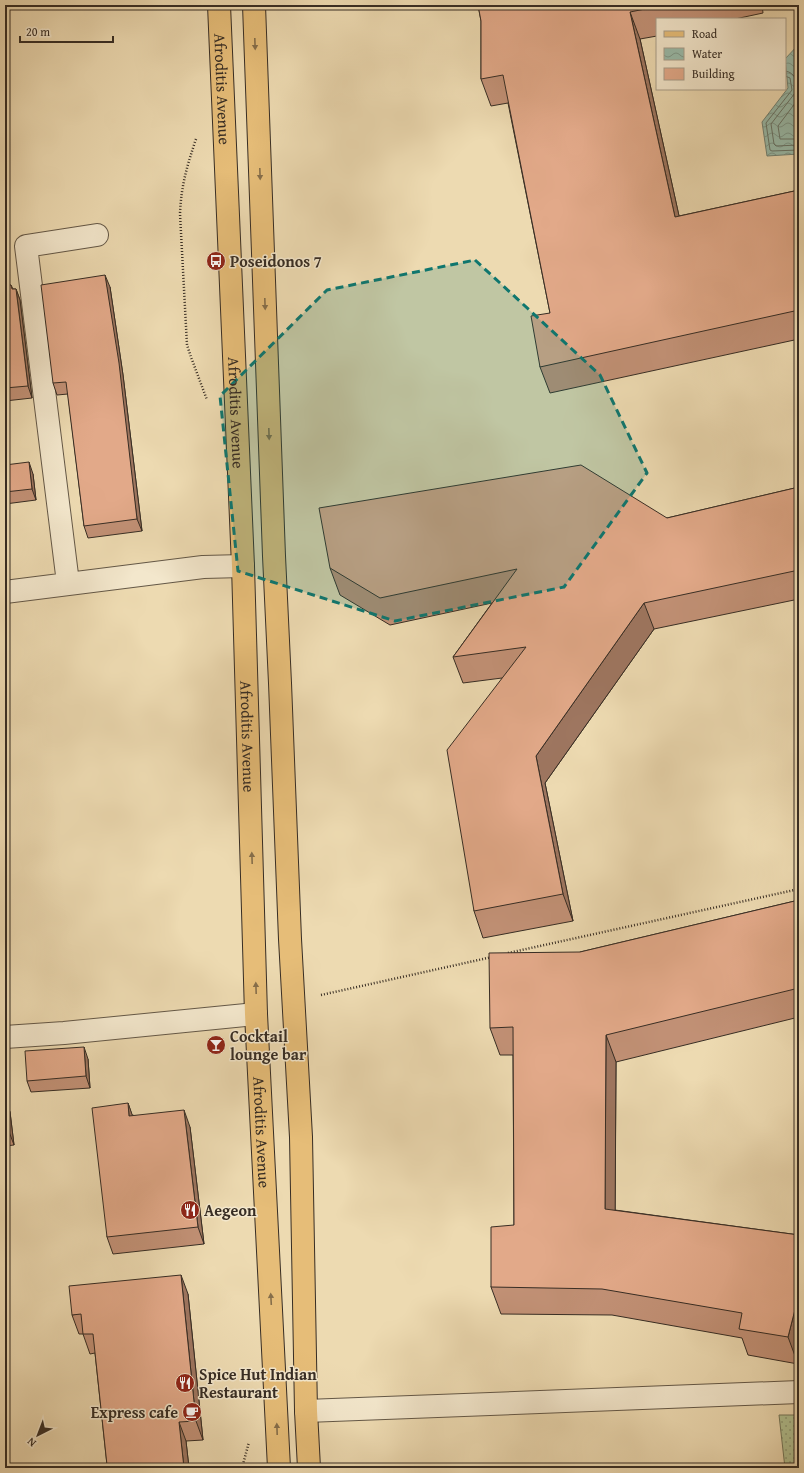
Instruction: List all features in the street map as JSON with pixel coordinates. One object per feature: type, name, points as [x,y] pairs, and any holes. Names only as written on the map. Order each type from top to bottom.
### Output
[{"type":"main road","name":"Afroditis Avenue","points":[[219,5],[243,566],[256,1014],[279,1468]]},
{"type":"main road","name":"Afroditis Avenue","points":[[254,5],[274,556],[293,1001],[301,1137],[306,1410],[309,1468]]},
{"type":"street","points":[[68,583],[26,246],[97,235]]},
{"type":"street","points":[[5,592],[203,567],[243,566]]},
{"type":"street","points":[[5,1037],[64,1033],[256,1014]]},
{"type":"street","points":[[306,1410],[799,1392]]},
{"type":"path","points":[[503,955],[799,889]]},
{"type":"path","points":[[293,1001],[495,956]]},
{"type":"highlighted area","points":[[475,260],[600,375],[647,473],[564,587],[395,621],[238,571],[220,396],[327,290]]},
{"type":"green space","points":[[779,1415],[799,1415],[799,1468],[785,1468]]},
{"type":"water","points":[[799,44],[799,154],[767,156],[762,122],[788,88],[786,58]]},
{"type":"building","points":[[478,5],[665,5],[630,12],[675,217],[799,190],[799,310],[540,367],[531,316],[550,313],[503,75],[481,79],[481,21]]},
{"type":"building","points":[[105,275],[119,363],[137,519],[84,526],[66,382],[53,383],[41,285]]},
{"type":"building","points":[[11,285],[12,289],[16,289],[28,386],[5,388],[5,286]]},
{"type":"building","points":[[29,462],[32,489],[5,492],[5,465]]},
{"type":"building","points":[[581,465],[667,518],[799,487],[799,570],[644,603],[536,756],[563,894],[474,911],[447,750],[526,647],[453,657],[517,569],[380,598],[330,568],[319,508]]},
{"type":"building","points":[[799,900],[799,988],[606,1035],[605,1209],[799,1235],[799,1294],[788,1337],[739,1329],[742,1313],[602,1289],[491,1287],[491,1227],[514,1225],[513,1027],[490,1028],[489,953],[580,952]]},
{"type":"building","points":[[84,1047],[86,1076],[27,1081],[25,1051]]},
{"type":"building","points":[[5,1101],[8,1129],[5,1130]]},
{"type":"building","points":[[128,1103],[129,1116],[184,1110],[198,1227],[107,1237],[92,1108]]},
{"type":"building","points":[[181,1275],[196,1421],[179,1422],[184,1468],[16,1468],[107,1465],[93,1334],[83,1334],[81,1314],[72,1315],[69,1286]]},
{"type":"place","name":"Poseidonos 7","points":[[216,261]]},
{"type":"place","name":"Cocktail lounge bar","points":[[216,1045]]},
{"type":"place","name":"Aegeon","points":[[190,1210]]},
{"type":"place","name":"Spice Hut Indian Restaurant","points":[[185,1383]]},
{"type":"place","name":"Express cafe","points":[[192,1412]]}]
